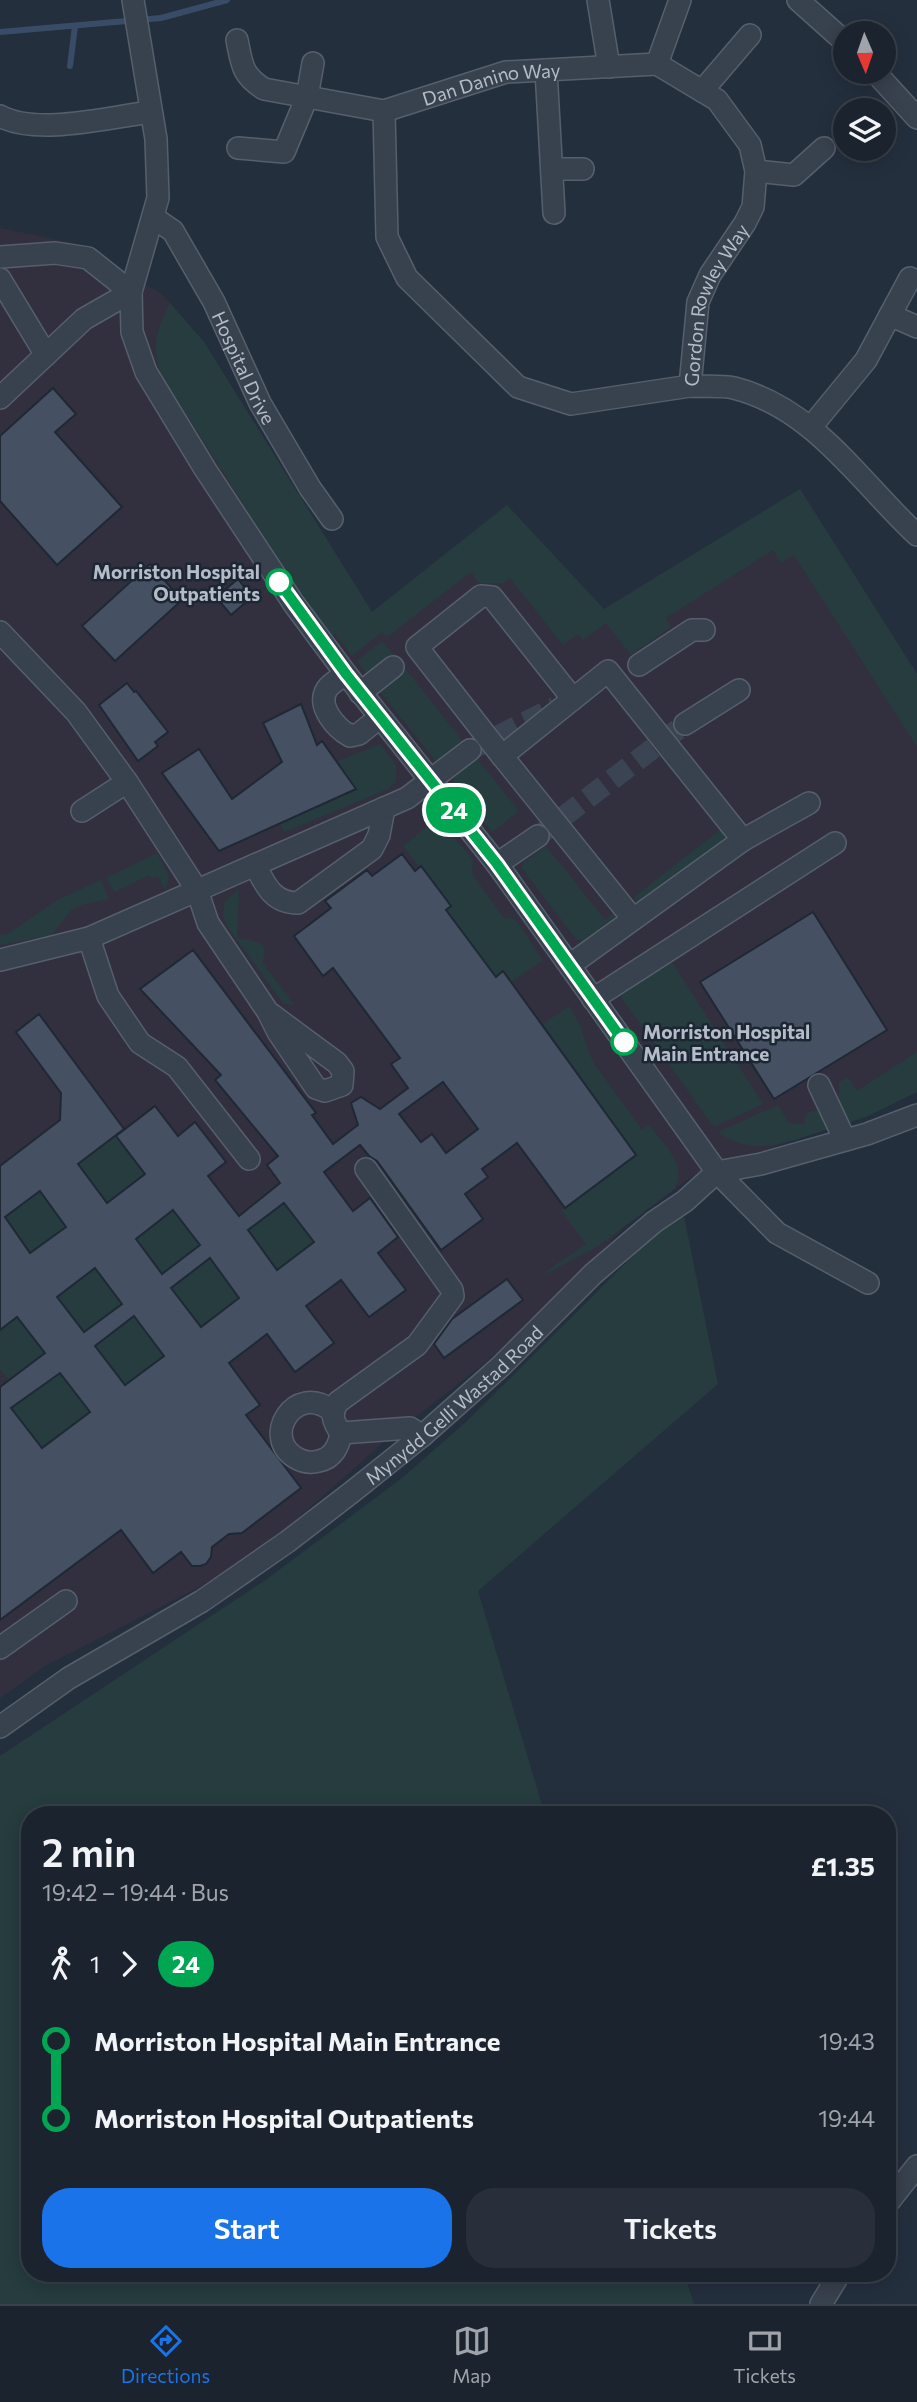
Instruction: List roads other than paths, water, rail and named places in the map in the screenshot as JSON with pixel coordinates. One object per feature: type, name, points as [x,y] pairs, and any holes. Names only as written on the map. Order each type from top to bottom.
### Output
[{"type":"street","points":[[133,0],[156,139],[158,198],[131,292],[132,332],[146,372],[212,480],[294,604],[360,693],[497,864],[717,1172],[776,1233],[868,1283]]},
{"type":"street","points":[[598,0],[609,67]]},
{"type":"street","points":[[657,64],[680,0]]},
{"type":"street","points":[[798,0],[833,31]]},
{"type":"street","points":[[702,91],[750,35]]},
{"type":"street","name":"Dan Danino Way","points":[[237,40],[244,72],[264,89],[384,111],[506,72],[657,64]]},
{"type":"street","points":[[238,148],[284,152],[307,97],[313,63]]},
{"type":"street","name":"Gordon Rowley Way","points":[[384,111],[387,237],[407,278],[518,387],[571,404],[690,386],[698,302],[710,275],[753,207],[755,172],[750,145],[717,100],[657,64]]},
{"type":"street","points":[[547,70],[554,213]]},
{"type":"street","points":[[886,84],[917,118]]},
{"type":"street","points":[[0,116],[12,122],[47,126],[151,112]]},
{"type":"street","points":[[755,172],[794,175],[824,148]]},
{"type":"street","points":[[552,169],[583,169]]},
{"type":"street","name":"Hospital Drive","points":[[154,218],[173,231],[214,302],[260,403],[310,488],[332,519]]},
{"type":"street","points":[[0,257],[55,253],[88,258],[131,292]]},
{"type":"street","points":[[811,427],[866,360],[910,278]]},
{"type":"street","points":[[0,279],[46,355]]},
{"type":"street","points":[[0,398],[84,320],[131,292]]},
{"type":"street","points":[[890,315],[917,327]]},
{"type":"street","points":[[690,386],[732,388],[775,403],[811,427],[917,535]]},
{"type":"street","points":[[573,699],[492,597],[481,596],[417,647],[633,919]]},
{"type":"street","points":[[639,665],[692,631],[704,630]]},
{"type":"street","points":[[0,632],[76,712],[127,782],[197,890],[208,923],[268,1012]]},
{"type":"street","points":[[360,693],[393,667]]},
{"type":"street","points":[[502,756],[608,671],[743,840]]},
{"type":"street","points":[[346,674],[327,689],[324,702],[328,715],[341,731],[350,736],[359,734],[380,717]]},
{"type":"street","points":[[685,724],[739,690]]},
{"type":"street","points":[[0,960],[89,938],[407,798],[470,750]]},
{"type":"street","points":[[82,811],[127,782]]},
{"type":"street","points":[[570,965],[743,840],[809,803]]},
{"type":"street","points":[[255,864],[267,887],[278,900],[298,903],[372,849],[379,835],[384,808]]},
{"type":"street","points":[[497,864],[538,836]]},
{"type":"street","points":[[593,999],[835,843]]},
{"type":"street","points":[[89,938],[108,996],[140,1043],[177,1067],[249,1159]]},
{"type":"street","points":[[819,1085],[845,1140]]},
{"type":"street","points":[[717,1172],[761,1164],[904,1122],[917,1115]]},
{"type":"street","points":[[332,1411],[316,1403],[305,1403],[288,1413],[282,1423],[283,1442],[287,1451],[302,1461],[321,1461],[336,1450],[341,1433],[333,1419],[332,1411],[338,1402],[417,1345],[453,1296],[452,1290],[366,1169]]},
{"type":"street","name":"Mynydd Gelli Wastad Road","points":[[4,1714],[202,1601],[287,1542],[422,1436],[501,1366],[593,1273],[654,1222],[685,1201],[717,1172]]},
{"type":"street","points":[[341,1433],[410,1428],[422,1436]]},
{"type":"street","points":[[0,1648],[66,1601]]},
{"type":"street","points":[[896,2192],[917,2166]]},
{"type":"street","points":[[821,2304],[834,2282]]},
{"type":"waterway","points":[[0,32],[161,18],[227,0]]},
{"type":"waterway","points":[[70,66],[75,26]]},
{"type":"tunnel","points":[[470,750],[555,707]]},
{"type":"tunnel","points":[[538,836],[685,724]]},
{"type":"place","name":"Morriston Hospital Outpatients","points":[[279,582]]},
{"type":"place","name":"Morriston Hospital Main Entrance","points":[[624,1042]]}]
